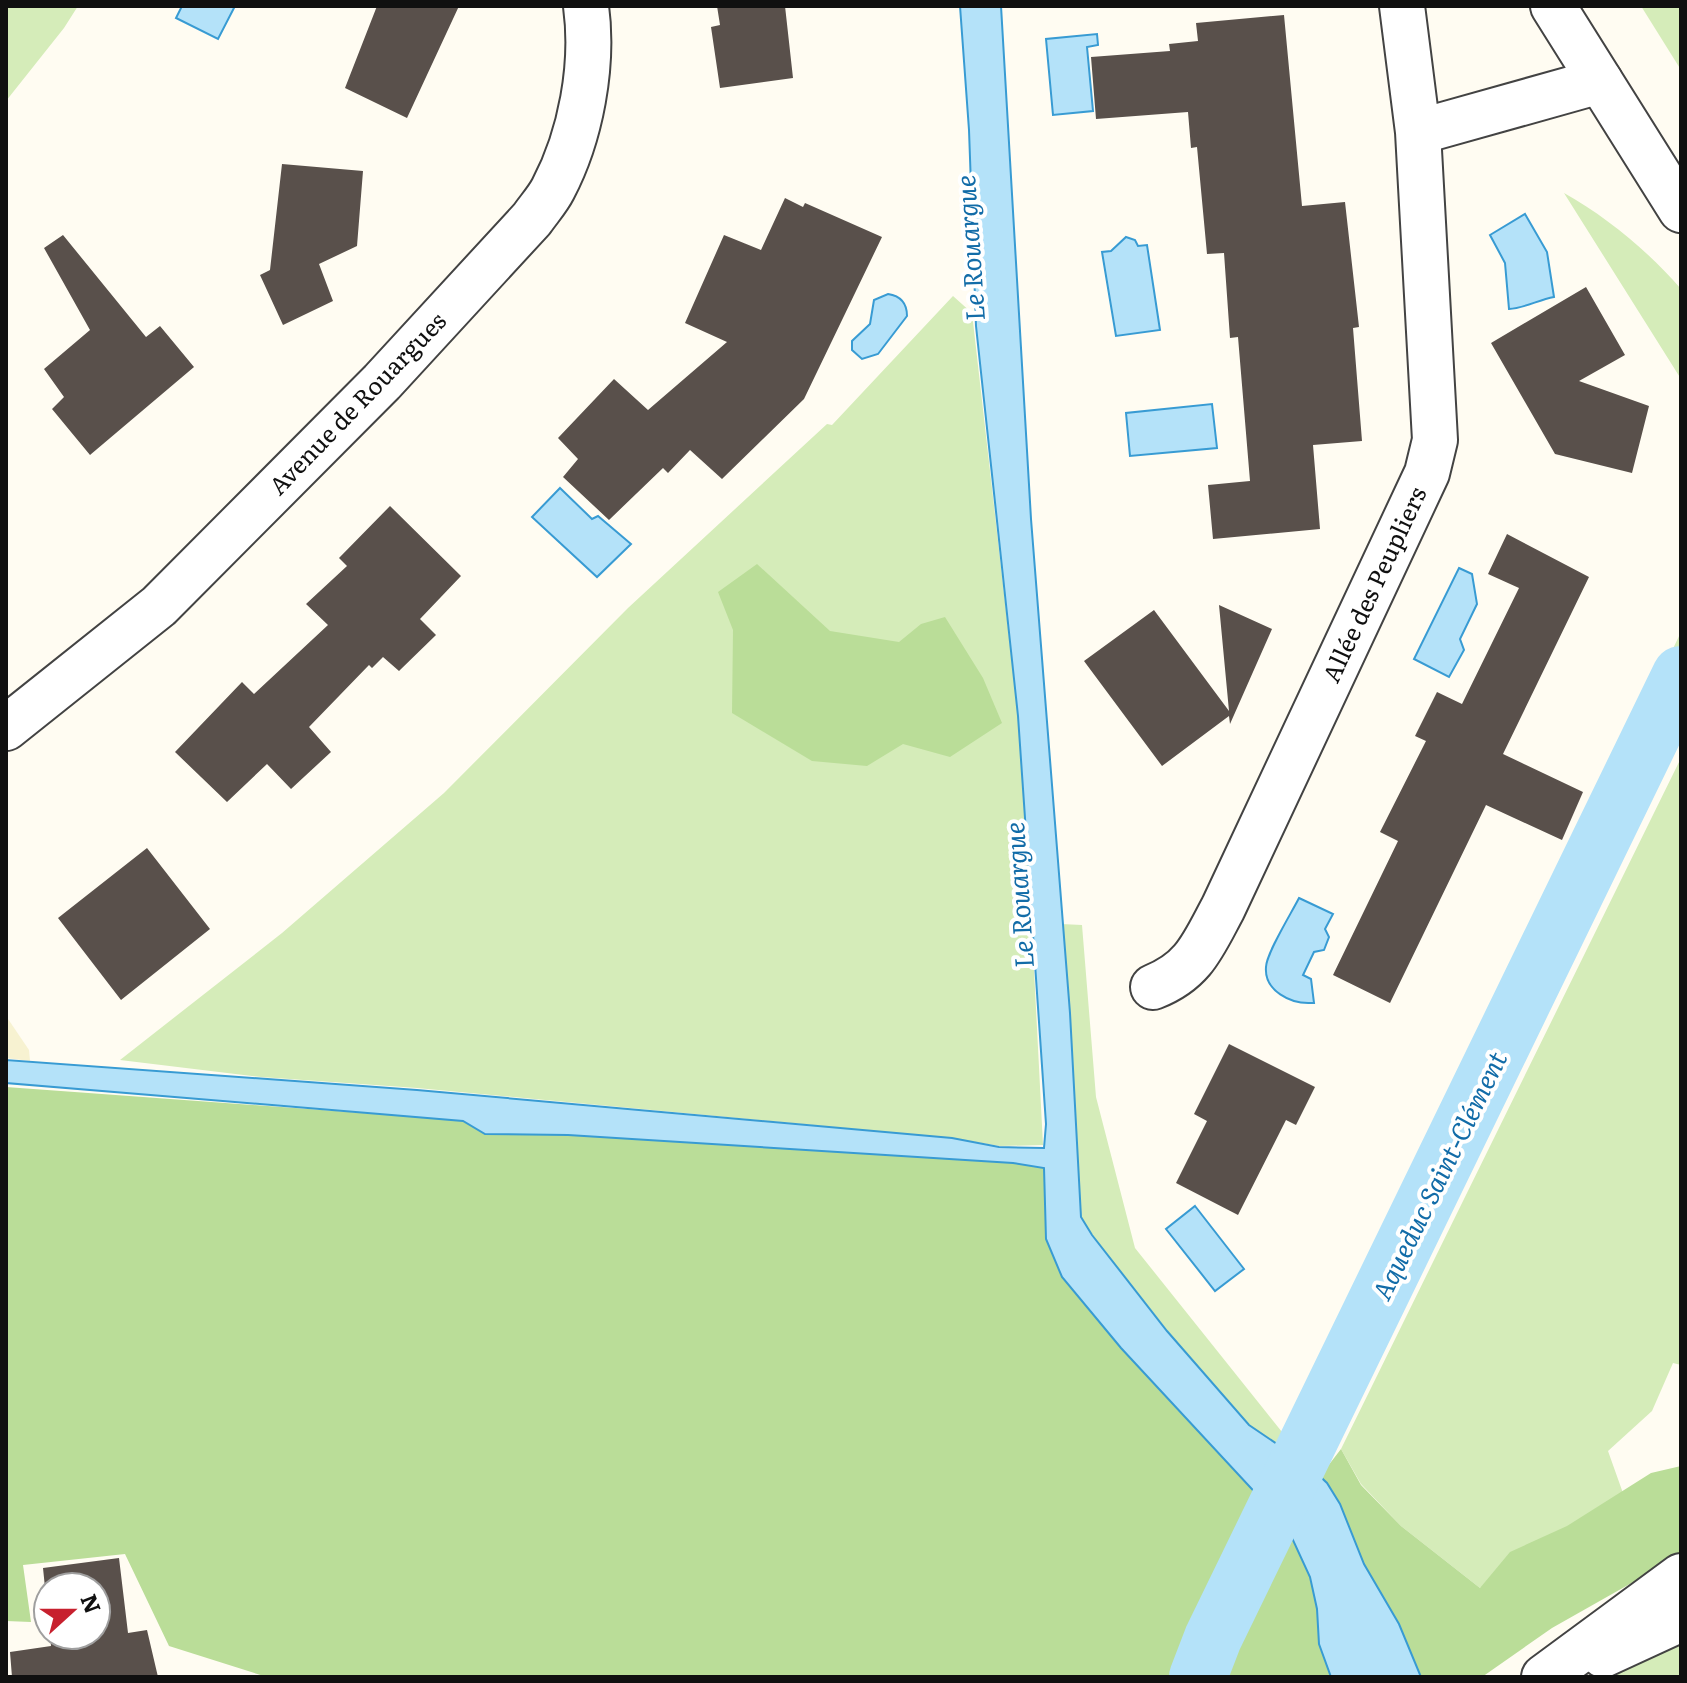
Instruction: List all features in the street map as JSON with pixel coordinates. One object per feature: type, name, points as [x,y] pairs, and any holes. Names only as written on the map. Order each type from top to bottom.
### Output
[{"type":"street","name":"Avenue de Rouargues","points":[[6,728],[159,606],[382,382],[532,219],[552,191],[567,158],[582,102],[587,63],[586,6]]},
{"type":"street","name":"Allée des Peupliers","points":[[1153,987],[1176,977],[1193,961],[1223,908],[1427,473],[1435,440],[1418,132],[1402,6]]},
{"type":"street","points":[[1553,6],[1681,210]]},
{"type":"street","points":[[1418,132],[1600,81]]},
{"type":"street","points":[[1544,1677],[1681,1576]]},
{"type":"street","points":[[1544,1677],[1622,1648],[1681,1619]]},
{"type":"shaded area","points":[[6,1016],[29,1050],[30,1061],[6,1058]]},
{"type":"green space","points":[[6,6],[78,6],[6,101]]},
{"type":"green space","points":[[1641,6],[1681,6],[1681,70]]},
{"type":"green space","points":[[1564,193],[1627,236],[1681,289],[1681,379]]},
{"type":"green space","points":[[953,296],[972,313],[1018,716],[1043,1145],[1000,1146],[951,1138],[417,1088],[261,1077],[120,1060],[282,933],[444,793],[628,608],[827,424],[832,425]]},
{"type":"green space","points":[[757,564],[830,631],[899,642],[921,624],[945,617],[983,678],[1002,723],[950,757],[903,744],[867,766],[812,761],[732,713],[733,630],[718,592]]},
{"type":"green space","points":[[1681,632],[1681,710],[1319,1456],[1293,1438]]},
{"type":"green space","points":[[1681,758],[1681,1365],[1673,1363],[1652,1411],[1608,1451],[1629,1510],[1480,1588],[1401,1526],[1361,1484],[1341,1449]]},
{"type":"green space","points":[[1061,924],[1082,925],[1096,1097],[1135,1248],[1294,1447],[1308,1456],[1304,1465],[1257,1434],[1218,1394],[1079,1219]]},
{"type":"green space","points":[[6,1087],[1049,1163],[1063,1262],[1291,1514],[1341,1449],[1361,1485],[1401,1526],[1480,1588],[1510,1552],[1567,1526],[1651,1473],[1681,1466],[1681,1555],[1552,1628],[1482,1677],[267,1677],[169,1646],[125,1554],[23,1565],[31,1622],[6,1621]]},
{"type":"green space","points":[[1681,1642],[1681,1677],[1611,1677]]},
{"type":"water","points":[[182,6],[235,6],[218,39],[176,18]]},
{"type":"water","points":[[960,6],[1001,6],[1031,519],[1070,1013],[1081,1217],[1167,1331],[1249,1425],[1308,1465],[1327,1483],[1340,1504],[1364,1564],[1399,1624],[1421,1677],[1331,1677],[1319,1644],[1317,1609],[1310,1577],[1287,1527],[1121,1348],[1062,1277],[1046,1239],[1044,1168],[1013,1163],[568,1135],[485,1134],[463,1121],[6,1083],[6,1060],[417,1090],[952,1138],[999,1147],[1044,1148],[1046,1124],[1018,716],[976,326],[969,130]]},
{"type":"water","points":[[1097,34],[1098,45],[1087,47],[1093,111],[1053,115],[1046,39]]},
{"type":"water","points":[[1525,214],[1547,252],[1554,297],[1509,309],[1505,263],[1490,235]]},
{"type":"water","points":[[1126,237],[1135,240],[1138,246],[1147,245],[1160,330],[1116,336],[1102,252],[1111,251]]},
{"type":"water","points":[[888,294],[902,301],[907,316],[878,354],[862,359],[852,350],[852,341],[870,324],[874,300]]},
{"type":"water","points":[[1212,404],[1217,448],[1130,456],[1126,413]]},
{"type":"water","points":[[560,488],[592,519],[598,516],[631,544],[597,577],[532,517]]},
{"type":"water","points":[[1459,568],[1472,574],[1477,604],[1460,639],[1464,650],[1449,677],[1414,659]]},
{"type":"water","points":[[1299,898],[1333,914],[1325,929],[1329,937],[1324,950],[1314,952],[1303,975],[1311,979],[1314,1003],[1295,1001],[1280,994],[1269,983],[1267,975],[1270,953]]},
{"type":"water","points":[[1195,1206],[1244,1269],[1215,1291],[1166,1229]]},
{"type":"building","points":[[377,6],[459,6],[407,118],[345,88]]},
{"type":"building","points":[[717,6],[785,6],[793,78],[720,88],[711,27],[720,25]]},
{"type":"building","points":[[1284,15],[1302,206],[1345,202],[1359,327],[1353,328],[1362,441],[1313,445],[1320,529],[1213,539],[1208,485],[1250,481],[1238,337],[1230,338],[1224,253],[1207,254],[1197,147],[1191,148],[1188,112],[1096,119],[1091,57],[1170,51],[1169,44],[1198,41],[1196,23]]},
{"type":"building","points":[[282,164],[363,171],[357,246],[319,264],[333,301],[283,325],[260,275],[270,270]]},
{"type":"building","points":[[785,198],[803,207],[805,203],[882,237],[804,399],[722,479],[690,450],[668,473],[663,468],[609,520],[563,477],[578,459],[558,438],[614,379],[648,410],[727,342],[685,323],[724,235],[761,250]]},
{"type":"building","points":[[63,235],[146,337],[160,326],[194,367],[90,455],[52,409],[64,397],[44,369],[90,330],[44,248]]},
{"type":"building","points":[[1586,287],[1625,355],[1579,381],[1649,406],[1632,473],[1555,454],[1491,343]]},
{"type":"building","points":[[390,506],[461,576],[420,619],[436,635],[399,671],[383,657],[372,668],[369,665],[309,727],[331,752],[291,789],[267,764],[227,802],[175,752],[242,682],[254,694],[328,625],[306,604],[347,566],[339,558]]},
{"type":"building","points":[[1507,534],[1589,577],[1503,754],[1583,792],[1562,840],[1486,805],[1390,1003],[1333,975],[1398,841],[1380,832],[1426,741],[1415,736],[1437,692],[1462,704],[1519,588],[1488,574]]},
{"type":"building","points":[[1219,605],[1272,629],[1230,724],[1229,716],[1162,766],[1084,661],[1154,610],[1229,711]]},
{"type":"building","points":[[147,848],[210,929],[121,1000],[58,918]]},
{"type":"building","points":[[1229,1044],[1315,1087],[1296,1125],[1286,1120],[1238,1215],[1176,1183],[1207,1121],[1194,1114]]},
{"type":"building","points":[[119,1558],[128,1633],[147,1630],[158,1677],[12,1677],[10,1652],[32,1649],[112,1651],[112,1571],[43,1571],[43,1568]]},
{"type":"waterway","name":"Aqueduc Saint-Clément","points":[[1198,1677],[1213,1638],[1681,675]]},
{"type":"water label","name":"Le Rouargue","points":[[971,248]]},
{"type":"water label","name":"Le Rouargue","points":[[1020,895]]}]
